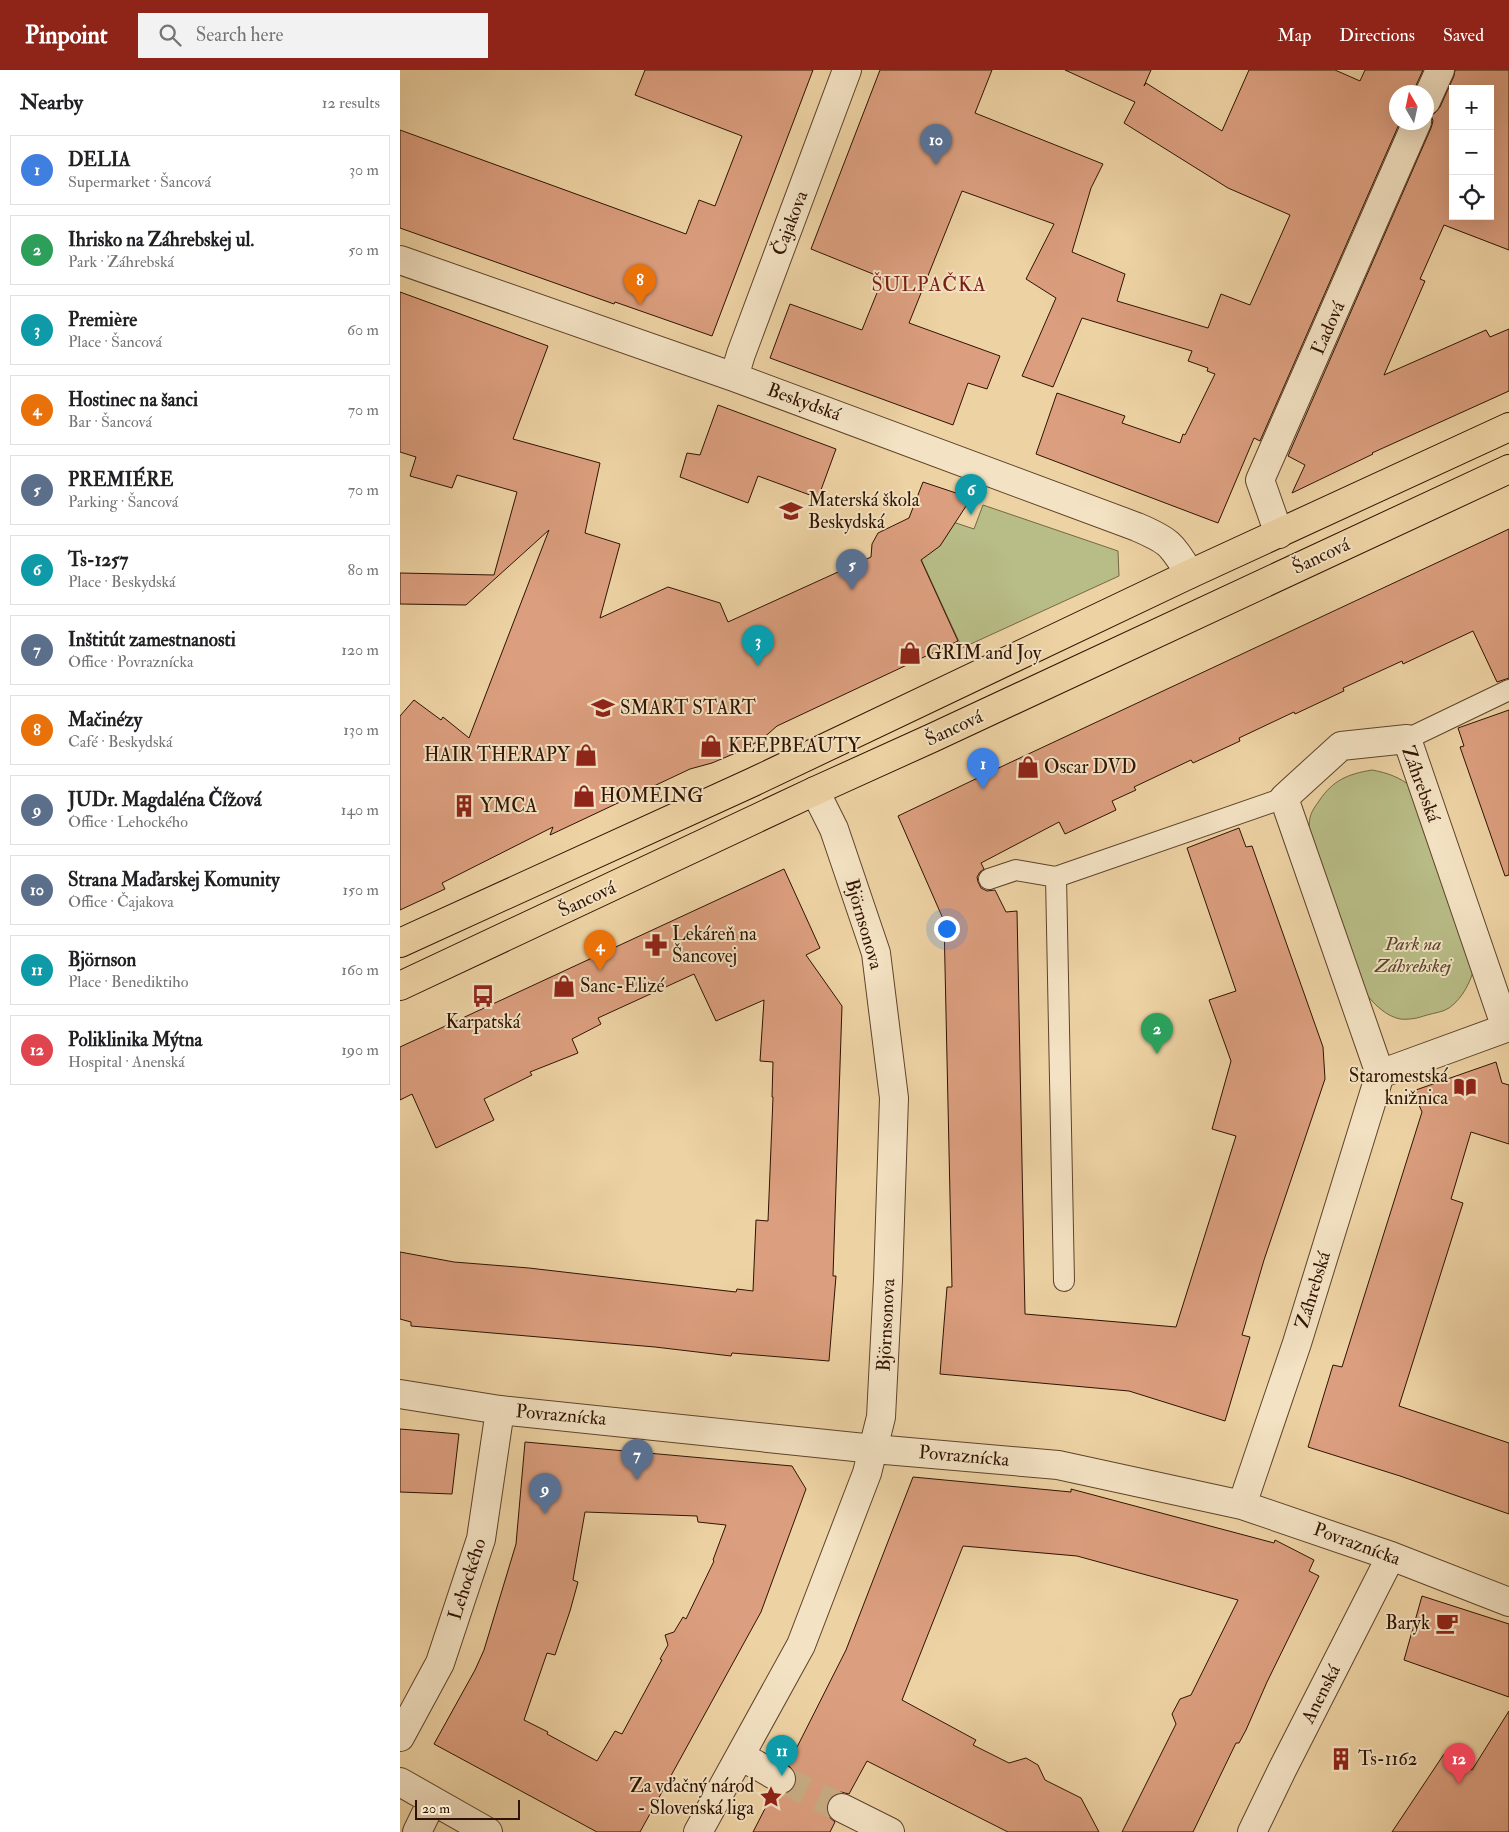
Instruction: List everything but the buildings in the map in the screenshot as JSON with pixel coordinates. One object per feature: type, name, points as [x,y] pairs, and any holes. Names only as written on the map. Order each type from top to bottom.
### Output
[{"type":"main road","name":"Šancová","points":[[400,943],[753,782],[1190,574],[1509,427]]},
{"type":"main road","name":"Šancová","points":[[400,986],[1509,469]]},
{"type":"street","name":"Čajakova","points":[[734,377],[847,70]]},
{"type":"street","points":[[1433,85],[1440,70]]},
{"type":"street","name":"Ľadová","points":[[1279,534],[1260,480],[1413,130]]},
{"type":"street","name":"Beskydská","points":[[400,260],[734,377],[953,457],[1160,536],[1172,545],[1190,574]]},
{"type":"street","name":"Záhrebská","points":[[1242,1504],[1297,1342],[1380,1074],[1507,1028],[1406,739],[1341,746],[1284,798]]},
{"type":"street","name":"Björnsonova","points":[[698,1832],[801,1645],[867,1473],[881,1417],[894,1098],[876,953],[834,829],[815,791]]},
{"type":"street","points":[[1284,798],[1380,1074]]},
{"type":"street","name":"Povraznícka","points":[[400,1394],[500,1410],[874,1449],[1058,1465],[1242,1504],[1392,1556],[1509,1602]]},
{"type":"street","name":"Lehockého","points":[[400,1737],[440,1663],[481,1539],[500,1410]]},
{"type":"street","name":"Anenská","points":[[1252,1832],[1392,1556]]},
{"type":"street","points":[[741,1756],[781,1779]]},
{"type":"street","points":[[400,1782],[488,1832]]},
{"type":"street","points":[[417,1832],[432,1801]]},
{"type":"street","points":[[842,1808],[890,1832]]},
{"type":"lane","points":[[1406,739],[1509,690]]},
{"type":"lane","points":[[989,879],[1016,870],[1056,877],[1284,798]]},
{"type":"lane","points":[[1056,877],[1064,1281]]},
{"type":"green space","points":[[983,505],[1118,551],[1119,576],[962,648],[921,559],[953,522],[974,529]]},
{"type":"green space","name":"Park na Záhrebskej","points":[[1372,770],[1393,776],[1412,787],[1475,965],[1466,989],[1454,1004],[1444,1010],[1414,1018],[1400,1019],[1385,1013],[1366,994],[1309,830],[1312,811],[1330,788],[1348,776]]},
{"type":"tunnel","points":[[781,1779],[842,1808]]},
{"type":"place","name":"Strana Maďarskej Komunity","points":[[936,165]]},
{"type":"place","name":"Mačinézy","points":[[640,305]]},
{"type":"place","name":"Materská škola Beskydská","points":[[791,511]]},
{"type":"place","name":"Ts-1257","points":[[971,515]]},
{"type":"place","name":"PREMIÉRE","points":[[852,590]]},
{"type":"place","name":"GRIM and Joy","points":[[910,653]]},
{"type":"place","name":"Premiѐre","points":[[758,666]]},
{"type":"place","name":"SMART START","points":[[603,708]]},
{"type":"place","name":"KEEPBEAUTY","points":[[711,746]]},
{"type":"place","name":"HAIR THERAPY","points":[[586,755]]},
{"type":"place","name":"Oscar DVD","points":[[1028,767]]},
{"type":"place","name":"DELIA","points":[[983,789]]},
{"type":"place","name":"HOMEING","points":[[584,796]]},
{"type":"place","name":"YMCA","points":[[464,806]]},
{"type":"place","name":"Lekáreň na Šancovej","points":[[656,945]]},
{"type":"place","name":"Hostinec na šanci","points":[[600,971]]},
{"type":"place","name":"Sanc-Elizé","points":[[564,986]]},
{"type":"place","name":"Karpatská","points":[[483,996]]},
{"type":"place","name":"Ihrisko na Záhrebskej ul.","points":[[1157,1054]]},
{"type":"place","name":"Staromestská knižnica","points":[[1465,1087]]},
{"type":"place","name":"Inštitút zamestnanosti","points":[[637,1480]]},
{"type":"place","name":"JUDr. Magdaléna Čížová","points":[[545,1514]]},
{"type":"place","name":"Baryk","points":[[1447,1623]]},
{"type":"place","name":"Ts-1162","points":[[1341,1759]]},
{"type":"place","name":"Björnson","points":[[782,1776]]},
{"type":"place","name":"Poliklinika Mýtna","points":[[1459,1784]]},
{"type":"place","name":"Za vďačný národ - Slovenská liga","points":[[771,1797]]},
{"type":"district","name":"ŠULPAČKA","points":[[929,284]]}]
